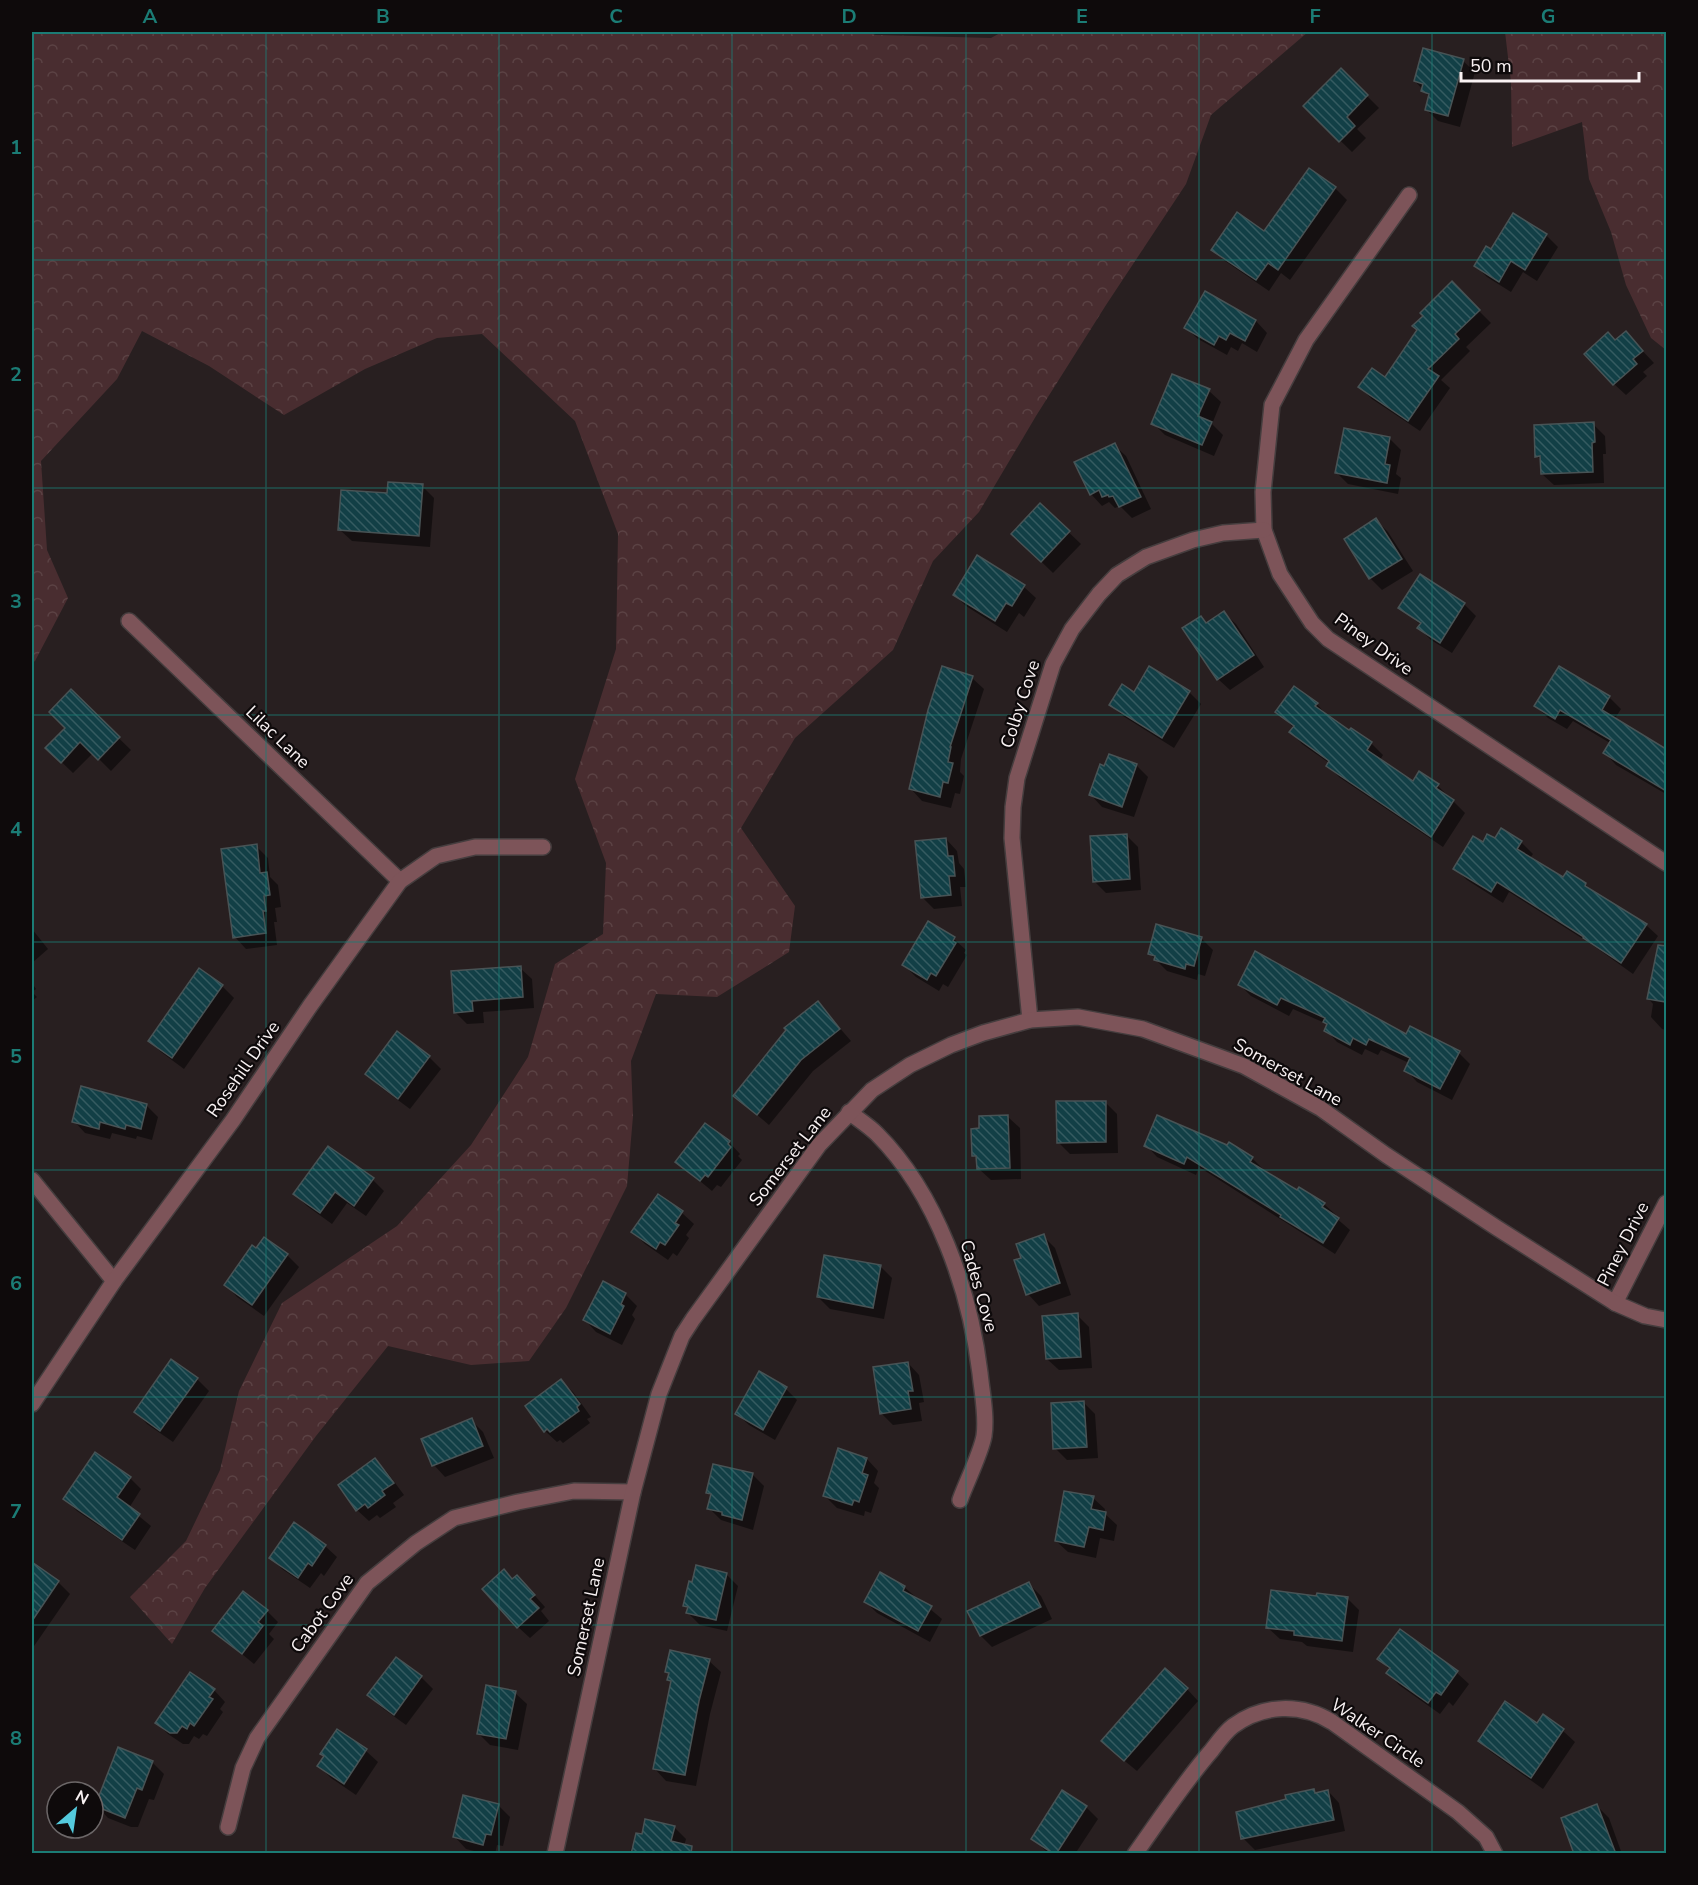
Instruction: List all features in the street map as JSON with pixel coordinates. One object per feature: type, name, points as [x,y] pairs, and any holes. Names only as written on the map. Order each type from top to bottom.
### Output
[{"type":"street","name":"Piney Drive","points":[[1409,195],[1306,340],[1272,405],[1263,492],[1264,530],[1280,574],[1312,623],[1328,639],[1666,863]]},
{"type":"street","name":"Colby Cove","points":[[1030,1020],[1012,838],[1013,807],[1017,778],[1058,654],[1079,618],[1099,594],[1117,576],[1146,557],[1192,540],[1223,533],[1264,530]]},
{"type":"street","name":"Lilac Lane","points":[[129,621],[400,881]]},
{"type":"street","name":"Rosehill Drive","points":[[32,1404],[114,1281],[233,1120],[310,1006],[400,881],[436,856],[475,847],[543,847]]},
{"type":"street","name":"Somerset Lane","points":[[555,1854],[633,1492],[659,1394],[682,1336],[819,1145],[872,1090],[910,1065],[962,1041],[1030,1020],[1078,1017],[1143,1029],[1244,1066],[1320,1108],[1386,1155],[1615,1303],[1645,1316],[1666,1320]]},
{"type":"street","name":"Cades Cove","points":[[849,1112],[877,1134],[902,1164],[938,1222],[954,1259],[978,1352],[984,1437],[960,1500]]},
{"type":"street","points":[[32,1180],[114,1281]]},
{"type":"street","name":"Piney Drive","points":[[1615,1303],[1666,1203]]},
{"type":"street","name":"Cabot Cove","points":[[228,1827],[243,1768],[257,1738],[367,1583],[389,1564],[454,1518],[574,1491],[633,1492]]},
{"type":"street","name":"Walker Circle","points":[[1135,1854],[1191,1775],[1232,1726],[1270,1709],[1290,1708],[1321,1715],[1352,1736],[1458,1812],[1485,1837],[1495,1854]]},
{"type":"green space","points":[[32,32],[864,32],[876,35],[991,38],[1002,32],[1308,32],[1211,115],[1186,184],[1106,305],[979,512],[933,561],[893,650],[795,738],[741,828],[795,906],[789,952],[717,997],[656,994],[631,1061],[633,1116],[627,1186],[566,1308],[529,1361],[471,1365],[388,1346],[316,1436],[205,1588],[172,1644],[130,1597],[186,1541],[220,1470],[239,1391],[282,1303],[397,1226],[471,1145],[528,1057],[555,964],[603,934],[606,863],[575,779],[616,649],[618,534],[575,421],[482,334],[437,338],[365,369],[284,415],[209,366],[142,331],[117,379],[41,461],[47,550],[68,598],[32,663]]},
{"type":"green space","points":[[1505,32],[1666,32],[1666,350],[1651,338],[1626,285],[1611,232],[1589,179],[1582,122],[1512,147],[1511,82]]},
{"type":"building","points":[[1423,48],[1464,59],[1448,116],[1425,110],[1429,94],[1421,91],[1423,84],[1414,81]]},
{"type":"building","points":[[1341,68],[1368,95],[1347,117],[1355,126],[1339,142],[1303,106]]},
{"type":"building","points":[[1309,168],[1336,187],[1278,270],[1268,263],[1256,280],[1211,250],[1237,212],[1264,231]]},
{"type":"building","points":[[1513,213],[1547,234],[1525,270],[1511,261],[1499,282],[1474,266],[1486,246],[1491,249]]},
{"type":"building","points":[[1452,281],[1480,310],[1455,334],[1459,339],[1428,369],[1439,376],[1408,421],[1358,387],[1372,368],[1385,377],[1417,330],[1412,326],[1423,316],[1420,313]]},
{"type":"building","points":[[1205,291],[1256,320],[1245,341],[1230,333],[1226,340],[1219,336],[1214,345],[1184,328]]},
{"type":"building","points":[[1626,331],[1643,351],[1633,359],[1637,364],[1613,385],[1584,354],[1608,332],[1615,340]]},
{"type":"building","points":[[1172,374],[1210,389],[1198,416],[1212,422],[1202,445],[1151,424]]},
{"type":"building","points":[[1594,422],[1593,472],[1541,474],[1540,456],[1535,457],[1534,425]]},
{"type":"building","points":[[1344,428],[1390,437],[1385,464],[1390,465],[1387,483],[1335,473]]},
{"type":"building","points":[[1115,443],[1141,497],[1119,507],[1113,496],[1102,497],[1099,490],[1090,495],[1074,462]]},
{"type":"building","points":[[388,482],[423,484],[419,536],[338,530],[341,490],[387,493]]},
{"type":"building","points":[[1040,503],[1070,531],[1041,562],[1011,534]]},
{"type":"building","points":[[1376,518],[1402,559],[1369,579],[1344,539]]},
{"type":"building","points":[[977,555],[1025,585],[1012,606],[1006,603],[995,621],[953,595]]},
{"type":"building","points":[[1420,574],[1465,603],[1440,643],[1417,628],[1421,623],[1398,608]]},
{"type":"building","points":[[1224,611],[1254,655],[1217,680],[1182,628],[1201,616],[1206,623]]},
{"type":"building","points":[[942,666],[973,676],[950,747],[948,762],[953,763],[948,783],[943,782],[940,797],[909,789],[928,710]]},
{"type":"building","points":[[1149,666],[1190,691],[1162,738],[1109,705],[1122,684],[1134,692]]},
{"type":"building","points":[[1559,666],[1610,696],[1602,710],[1666,749],[1666,791],[1603,753],[1611,740],[1560,710],[1555,719],[1534,706]]},
{"type":"building","points":[[1294,686],[1318,703],[1315,706],[1349,730],[1351,728],[1372,742],[1367,750],[1413,781],[1419,771],[1439,784],[1436,788],[1454,800],[1431,837],[1326,766],[1329,761],[1289,732],[1294,726],[1275,712]]},
{"type":"building","points":[[71,689],[120,737],[98,760],[80,742],[61,763],[45,748],[65,728],[49,712]]},
{"type":"building","points":[[1109,754],[1137,764],[1122,807],[1089,795],[1100,764],[1104,766]]},
{"type":"building","points":[[1501,828],[1522,841],[1517,849],[1563,877],[1567,871],[1586,883],[1585,886],[1647,924],[1621,963],[1497,882],[1491,892],[1453,869],[1473,836],[1483,842],[1487,834],[1495,838]]},
{"type":"building","points":[[1127,834],[1130,879],[1093,882],[1090,836]]},
{"type":"building","points":[[946,838],[948,856],[953,856],[955,876],[949,876],[951,895],[921,898],[915,841]]},
{"type":"building","points":[[257,844],[260,873],[267,872],[270,895],[264,896],[266,911],[263,911],[266,933],[233,938],[221,849]]},
{"type":"building","points":[[928,921],[955,937],[953,941],[956,943],[936,976],[931,973],[927,980],[902,965]]},
{"type":"building","points":[[1156,924],[1202,937],[1194,966],[1186,964],[1185,969],[1154,960],[1155,956],[1148,954]]},
{"type":"building","points":[[1658,945],[1666,946],[1666,1002],[1647,999]]},
{"type":"building","points":[[1255,951],[1406,1034],[1410,1026],[1460,1051],[1440,1089],[1404,1071],[1410,1058],[1369,1039],[1366,1045],[1353,1038],[1350,1045],[1324,1031],[1327,1024],[1323,1022],[1325,1018],[1281,998],[1277,1005],[1238,985]]},
{"type":"building","points":[[521,966],[523,997],[472,1001],[473,1011],[454,1013],[451,971]]},
{"type":"building","points":[[199,968],[223,985],[172,1058],[148,1041]]},
{"type":"building","points":[[818,1001],[840,1029],[801,1060],[757,1115],[733,1096],[786,1030],[784,1028]]},
{"type":"building","points":[[397,1031],[430,1056],[398,1099],[365,1074]]},
{"type":"building","points":[[81,1086],[147,1104],[141,1129],[126,1125],[125,1129],[100,1122],[99,1129],[72,1122]]},
{"type":"building","points":[[1056,1101],[1106,1101],[1106,1142],[1057,1143]]},
{"type":"building","points":[[1008,1115],[1010,1168],[977,1169],[976,1156],[972,1156],[971,1129],[979,1128],[979,1116]]},
{"type":"building","points":[[1157,1115],[1227,1145],[1229,1142],[1253,1157],[1250,1162],[1297,1190],[1299,1187],[1325,1203],[1322,1207],[1339,1218],[1323,1243],[1187,1157],[1184,1164],[1144,1146]]},
{"type":"building","points":[[705,1123],[730,1141],[728,1144],[731,1147],[708,1177],[705,1175],[700,1181],[675,1162]]},
{"type":"building","points":[[328,1146],[374,1178],[354,1206],[335,1192],[320,1213],[293,1194]]},
{"type":"building","points":[[658,1194],[683,1211],[675,1223],[679,1225],[665,1245],[660,1242],[656,1249],[631,1232]]},
{"type":"building","points":[[1044,1234],[1060,1283],[1026,1295],[1014,1260],[1021,1258],[1016,1244]]},
{"type":"building","points":[[264,1237],[288,1254],[252,1305],[224,1285],[252,1245],[256,1248]]},
{"type":"building","points":[[824,1255],[881,1265],[873,1308],[817,1297]]},
{"type":"building","points":[[603,1281],[626,1293],[621,1304],[624,1306],[610,1334],[583,1320]]},
{"type":"building","points":[[1078,1313],[1081,1357],[1046,1359],[1042,1316]]},
{"type":"building","points":[[171,1359],[198,1378],[160,1431],[134,1412]]},
{"type":"building","points":[[908,1362],[913,1391],[908,1391],[911,1409],[880,1414],[873,1367]]},
{"type":"building","points":[[759,1371],[787,1387],[763,1430],[735,1414]]},
{"type":"building","points":[[561,1379],[580,1404],[577,1407],[579,1411],[550,1432],[547,1429],[544,1432],[525,1406]]},
{"type":"building","points":[[1084,1401],[1087,1447],[1053,1449],[1051,1403]]},
{"type":"building","points":[[472,1418],[483,1446],[432,1466],[421,1439]]},
{"type":"building","points":[[838,1448],[867,1458],[862,1473],[868,1475],[859,1502],[854,1500],[852,1505],[823,1496]]},
{"type":"building","points":[[95,1452],[131,1477],[117,1497],[140,1514],[122,1540],[63,1499]]},
{"type":"building","points":[[375,1458],[394,1483],[382,1491],[385,1495],[368,1508],[365,1504],[356,1511],[338,1485]]},
{"type":"building","points":[[713,1464],[753,1473],[742,1520],[707,1509],[711,1494],[706,1493]]},
{"type":"building","points":[[1064,1491],[1094,1496],[1091,1509],[1106,1512],[1103,1530],[1089,1527],[1084,1547],[1055,1541]]},
{"type":"building","points":[[294,1522],[326,1545],[312,1566],[308,1563],[298,1578],[269,1558]]},
{"type":"building","points":[[32,1562],[59,1581],[32,1621]]},
{"type":"building","points":[[696,1565],[727,1573],[716,1620],[686,1613],[688,1607],[683,1606],[689,1581],[692,1582]]},
{"type":"building","points":[[504,1569],[512,1579],[517,1575],[535,1595],[530,1599],[539,1608],[517,1628],[482,1589]]},
{"type":"building","points":[[880,1572],[905,1586],[903,1591],[932,1606],[918,1631],[864,1602]]},
{"type":"building","points":[[1029,1582],[1041,1607],[980,1636],[967,1611]]},
{"type":"building","points":[[1271,1590],[1316,1596],[1317,1593],[1348,1597],[1342,1641],[1294,1635],[1294,1631],[1266,1628]]},
{"type":"building","points":[[243,1591],[268,1610],[258,1622],[263,1626],[242,1654],[212,1631]]},
{"type":"building","points":[[1400,1629],[1458,1671],[1441,1695],[1436,1692],[1428,1703],[1386,1673],[1390,1668],[1377,1659]]},
{"type":"building","points":[[670,1650],[710,1659],[699,1701],[685,1775],[653,1769],[671,1681],[667,1680],[669,1673],[665,1672]]},
{"type":"building","points":[[396,1657],[422,1676],[394,1715],[367,1695]]},
{"type":"building","points":[[1165,1668],[1188,1688],[1124,1761],[1101,1741]]},
{"type":"building","points":[[190,1672],[215,1689],[209,1697],[213,1699],[194,1726],[190,1723],[187,1729],[182,1726],[177,1733],[170,1733],[155,1723]]},
{"type":"building","points":[[486,1685],[516,1691],[506,1739],[477,1734]]},
{"type":"building","points":[[1505,1701],[1537,1723],[1543,1714],[1564,1729],[1531,1778],[1478,1741]]},
{"type":"building","points":[[337,1729],[367,1749],[344,1784],[317,1766],[324,1756],[320,1754]]},
{"type":"building","points":[[118,1747],[153,1761],[142,1790],[137,1788],[125,1818],[105,1810],[105,1780]]},
{"type":"building","points":[[1314,1789],[1315,1793],[1328,1790],[1334,1820],[1241,1839],[1236,1812],[1286,1799],[1285,1795]]},
{"type":"building","points":[[1062,1790],[1087,1806],[1054,1854],[1031,1839]]},
{"type":"building","points":[[463,1795],[499,1804],[491,1835],[486,1834],[483,1845],[453,1837]]},
{"type":"building","points":[[1597,1804],[1616,1854],[1574,1854],[1561,1818]]},
{"type":"building","points":[[645,1819],[675,1826],[671,1841],[692,1846],[691,1854],[631,1854],[636,1833],[642,1834]]}]
